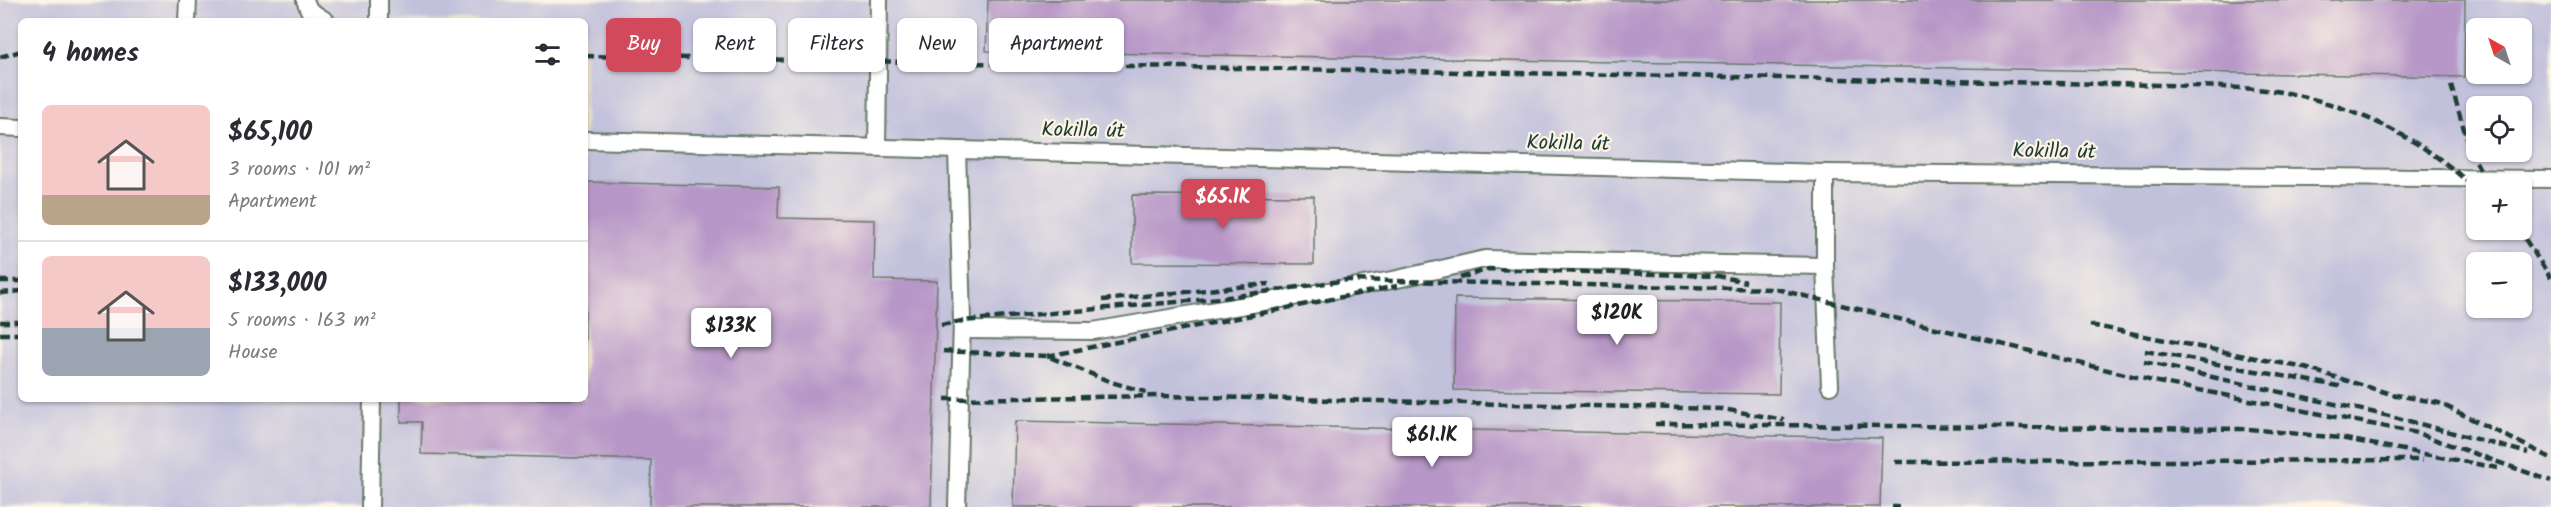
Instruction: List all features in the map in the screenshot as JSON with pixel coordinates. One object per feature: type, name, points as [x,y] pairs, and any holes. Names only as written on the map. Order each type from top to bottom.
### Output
[{"type":"lane","points":[[188,0],[188,18]]},
{"type":"lane","points":[[305,0],[309,10],[321,18]]},
{"type":"lane","points":[[379,18],[380,0]]},
{"type":"lane","points":[[877,147],[879,0]]},
{"type":"lane","points":[[0,127],[18,128]]},
{"type":"lane","name":"Kokilla út","points":[[588,140],[1825,173],[2551,179]]},
{"type":"lane","points":[[957,150],[962,330],[957,507]]},
{"type":"lane","points":[[1825,173],[1825,266],[1830,386]]},
{"type":"lane","points":[[962,330],[1094,331],[1383,282],[1485,259],[1825,266]]},
{"type":"lane","points":[[370,507],[372,402]]},
{"type":"shaded area","points":[[0,0],[2551,0],[2551,507],[0,507]]},
{"type":"building","points":[[988,0],[2465,0],[2464,77],[1124,53],[1124,18],[989,18],[989,51],[986,51]]},
{"type":"building","points":[[588,182],[779,187],[778,218],[875,220],[874,280],[937,281],[931,507],[650,507],[651,460],[421,454],[422,422],[401,422],[401,402],[588,402]]},
{"type":"building","points":[[1132,195],[1314,196],[1314,264],[1132,263]]},
{"type":"building","points":[[1455,298],[1780,302],[1779,394],[1454,390]]},
{"type":"building","points":[[1015,421],[1882,438],[1880,507],[1013,507]]},
{"type":"railway","points":[[0,57],[18,52]]},
{"type":"railway","points":[[588,56],[2248,88],[2322,101],[2370,119],[2416,143],[2466,181]]},
{"type":"railway","points":[[2451,85],[2471,153],[2483,174]]},
{"type":"railway","points":[[2526,240],[2551,278]]},
{"type":"railway","points":[[1460,278],[1489,269],[1718,276],[1746,282]]},
{"type":"railway","points":[[941,325],[962,321],[1222,298],[1347,280],[1776,289],[2153,381],[2417,433],[2551,481]]},
{"type":"railway","points":[[0,281],[18,281]]},
{"type":"railway","points":[[1102,300],[1269,284]]},
{"type":"railway","points":[[1047,356],[1397,286]]},
{"type":"railway","points":[[0,293],[18,291]]},
{"type":"railway","points":[[0,322],[18,322]]},
{"type":"railway","points":[[2090,325],[2305,368],[2391,394],[2439,403],[2551,458]]},
{"type":"railway","points":[[0,334],[18,334]]},
{"type":"railway","points":[[943,351],[1047,356],[1111,382],[1146,392]]},
{"type":"railway","points":[[2145,351],[2344,387]]},
{"type":"railway","points":[[2144,362],[2394,417],[2528,453]]},
{"type":"railway","points":[[945,399],[1163,396],[1723,409],[1784,420]]},
{"type":"railway","points":[[1655,424],[2249,429],[2340,438],[2498,468]]},
{"type":"railway","points":[[1895,462],[2423,460]]},
{"type":"railway","points":[[1892,507],[1899,507]]}]
